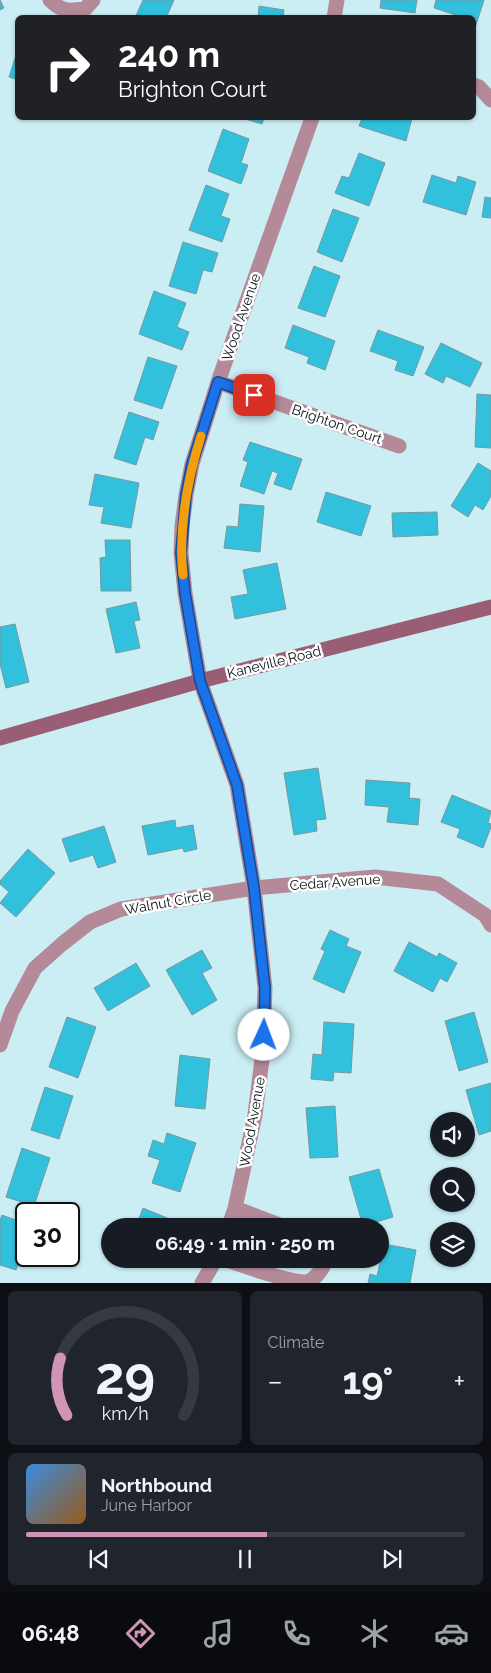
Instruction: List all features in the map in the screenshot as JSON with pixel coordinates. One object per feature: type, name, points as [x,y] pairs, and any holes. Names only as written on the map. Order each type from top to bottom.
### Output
[{"type":"main road","name":"Kaneville Road","points":[[0,738],[200,681],[491,606]]},
{"type":"street","points":[[50,0],[57,7],[68,11],[85,9],[93,0]]},
{"type":"street","points":[[334,15],[337,0]]},
{"type":"street","points":[[476,86],[491,100]]},
{"type":"street","name":"Wood Avenue","points":[[232,1218],[256,1115],[263,1051],[265,988],[254,888],[237,785],[200,681],[185,593],[181,553],[182,526],[192,464],[218,382],[311,120]]},
{"type":"street","name":"Brighton Court","points":[[218,382],[399,446]]},
{"type":"street","name":"Cedar Avenue","points":[[254,888],[375,877],[438,884],[485,915],[491,925]]},
{"type":"street","name":"Walnut Circle","points":[[0,1045],[12,1011],[35,968],[90,922],[121,909],[254,888]]},
{"type":"street","points":[[235,1208],[261,1218]]},
{"type":"street","points":[[202,1283],[211,1268]]},
{"type":"street","points":[[249,1268],[288,1282],[307,1282],[321,1272],[323,1268]]},
{"type":"building","points":[[0,0],[4,8],[0,10]]},
{"type":"building","points":[[143,0],[174,0],[167,15],[136,15]]},
{"type":"building","points":[[381,0],[417,0],[415,13],[380,8]]},
{"type":"building","points":[[436,0],[484,0],[476,25],[476,15],[456,15],[434,8]]},
{"type":"building","points":[[259,6],[284,10],[283,15],[258,15]]},
{"type":"building","points":[[15,58],[15,79],[9,77]]},
{"type":"building","points":[[249,120],[263,120],[262,124]]},
{"type":"building","points":[[361,120],[411,120],[406,141],[359,126]]},
{"type":"building","points":[[223,129],[249,139],[241,163],[248,165],[241,184],[208,171]]},
{"type":"building","points":[[359,153],[385,163],[369,206],[335,193],[342,176],[349,178]]},
{"type":"building","points":[[432,175],[456,183],[458,176],[476,182],[466,215],[423,202]]},
{"type":"building","points":[[206,185],[229,194],[221,216],[230,219],[222,242],[189,230]]},
{"type":"building","points":[[485,197],[491,198],[491,218],[482,217]]},
{"type":"building","points":[[333,209],[359,218],[342,262],[317,252]]},
{"type":"building","points":[[183,242],[218,253],[212,272],[203,270],[196,294],[169,286]]},
{"type":"building","points":[[314,266],[340,276],[325,317],[298,308]]},
{"type":"building","points":[[154,291],[186,303],[177,327],[189,332],[182,350],[139,334]]},
{"type":"building","points":[[293,325],[335,341],[325,370],[307,363],[309,357],[285,348]]},
{"type":"building","points":[[378,330],[424,347],[413,376],[395,370],[398,361],[370,351]]},
{"type":"building","points":[[441,343],[482,363],[470,387],[446,376],[443,383],[425,374]]},
{"type":"building","points":[[148,357],[177,366],[162,409],[134,400]]},
{"type":"building","points":[[477,394],[491,395],[491,448],[475,447]]},
{"type":"building","points":[[129,412],[159,422],[153,440],[145,437],[136,465],[114,458]]},
{"type":"building","points":[[250,442],[302,459],[291,490],[274,484],[278,473],[272,471],[264,494],[240,486],[248,462],[243,460]]},
{"type":"building","points":[[478,463],[491,471],[491,496],[483,510],[475,505],[468,517],[451,506]]},
{"type":"building","points":[[95,474],[139,483],[131,528],[101,523],[104,507],[89,505]]},
{"type":"building","points":[[326,492],[371,506],[361,536],[317,522]]},
{"type":"building","points":[[240,504],[264,506],[260,552],[224,548],[227,526],[238,527]]},
{"type":"building","points":[[437,512],[438,535],[393,537],[392,513]]},
{"type":"building","points":[[105,540],[130,540],[131,591],[101,591],[100,558],[106,557]]},
{"type":"building","points":[[277,563],[286,609],[235,619],[231,597],[248,594],[243,570]]},
{"type":"building","points":[[136,602],[140,620],[134,621],[140,648],[116,653],[106,609]]},
{"type":"building","points":[[15,624],[29,682],[6,688],[0,664],[0,627]]},
{"type":"building","points":[[318,768],[326,819],[316,820],[317,831],[294,835],[284,773]]},
{"type":"building","points":[[366,780],[410,783],[409,798],[420,799],[418,825],[387,822],[389,807],[365,805]]},
{"type":"building","points":[[452,795],[491,811],[488,823],[491,824],[491,827],[483,848],[457,837],[460,829],[441,822]]},
{"type":"building","points":[[175,820],[176,828],[193,825],[197,849],[184,852],[183,848],[148,855],[142,826]]},
{"type":"building","points":[[104,826],[116,862],[98,868],[93,855],[70,862],[62,839]]},
{"type":"building","points":[[28,849],[55,873],[16,917],[0,903],[9,892],[0,884],[0,881]]},
{"type":"building","points":[[330,930],[349,939],[346,946],[361,952],[344,993],[313,979],[325,951],[321,949]]},
{"type":"building","points":[[409,942],[437,957],[439,953],[457,963],[447,982],[440,978],[433,992],[394,971]]},
{"type":"building","points":[[202,950],[212,968],[202,973],[217,1000],[192,1015],[166,970]]},
{"type":"building","points":[[136,963],[150,986],[108,1011],[94,988]]},
{"type":"building","points":[[474,1012],[488,1062],[459,1071],[445,1021]]},
{"type":"building","points":[[67,1017],[96,1027],[78,1078],[49,1067]]},
{"type":"building","points":[[324,1022],[354,1024],[351,1073],[334,1072],[333,1081],[311,1079],[313,1054],[322,1055]]},
{"type":"building","points":[[180,1055],[210,1059],[205,1109],[175,1106]]},
{"type":"building","points":[[491,1083],[491,1131],[479,1135],[475,1121],[475,1112],[472,1112],[466,1090]]},
{"type":"building","points":[[45,1087],[73,1096],[59,1139],[31,1130]]},
{"type":"building","points":[[335,1106],[338,1157],[310,1158],[306,1108]]},
{"type":"building","points":[[167,1133],[196,1143],[180,1192],[152,1183],[160,1160],[148,1156],[153,1140],[164,1144]]},
{"type":"building","points":[[22,1148],[50,1158],[35,1202],[22,1202],[6,1197]]},
{"type":"building","points":[[379,1169],[393,1217],[361,1218],[349,1177]]},
{"type":"building","points":[[143,1208],[167,1218],[139,1218]]},
{"type":"building","points":[[2,1215],[15,1220],[16,1270],[0,1265],[0,1220]]},
{"type":"building","points":[[389,1245],[416,1250],[410,1283],[368,1283],[370,1274],[377,1276],[379,1268],[389,1268]]},
{"type":"slow traffic","points":[[183,575],[181,553],[182,526],[186,495],[192,464],[201,436]]},
{"type":"route","points":[[254,395],[218,382],[192,464],[182,526],[181,553],[185,593],[200,681],[237,785],[254,888],[265,988],[264,1035]]}]
